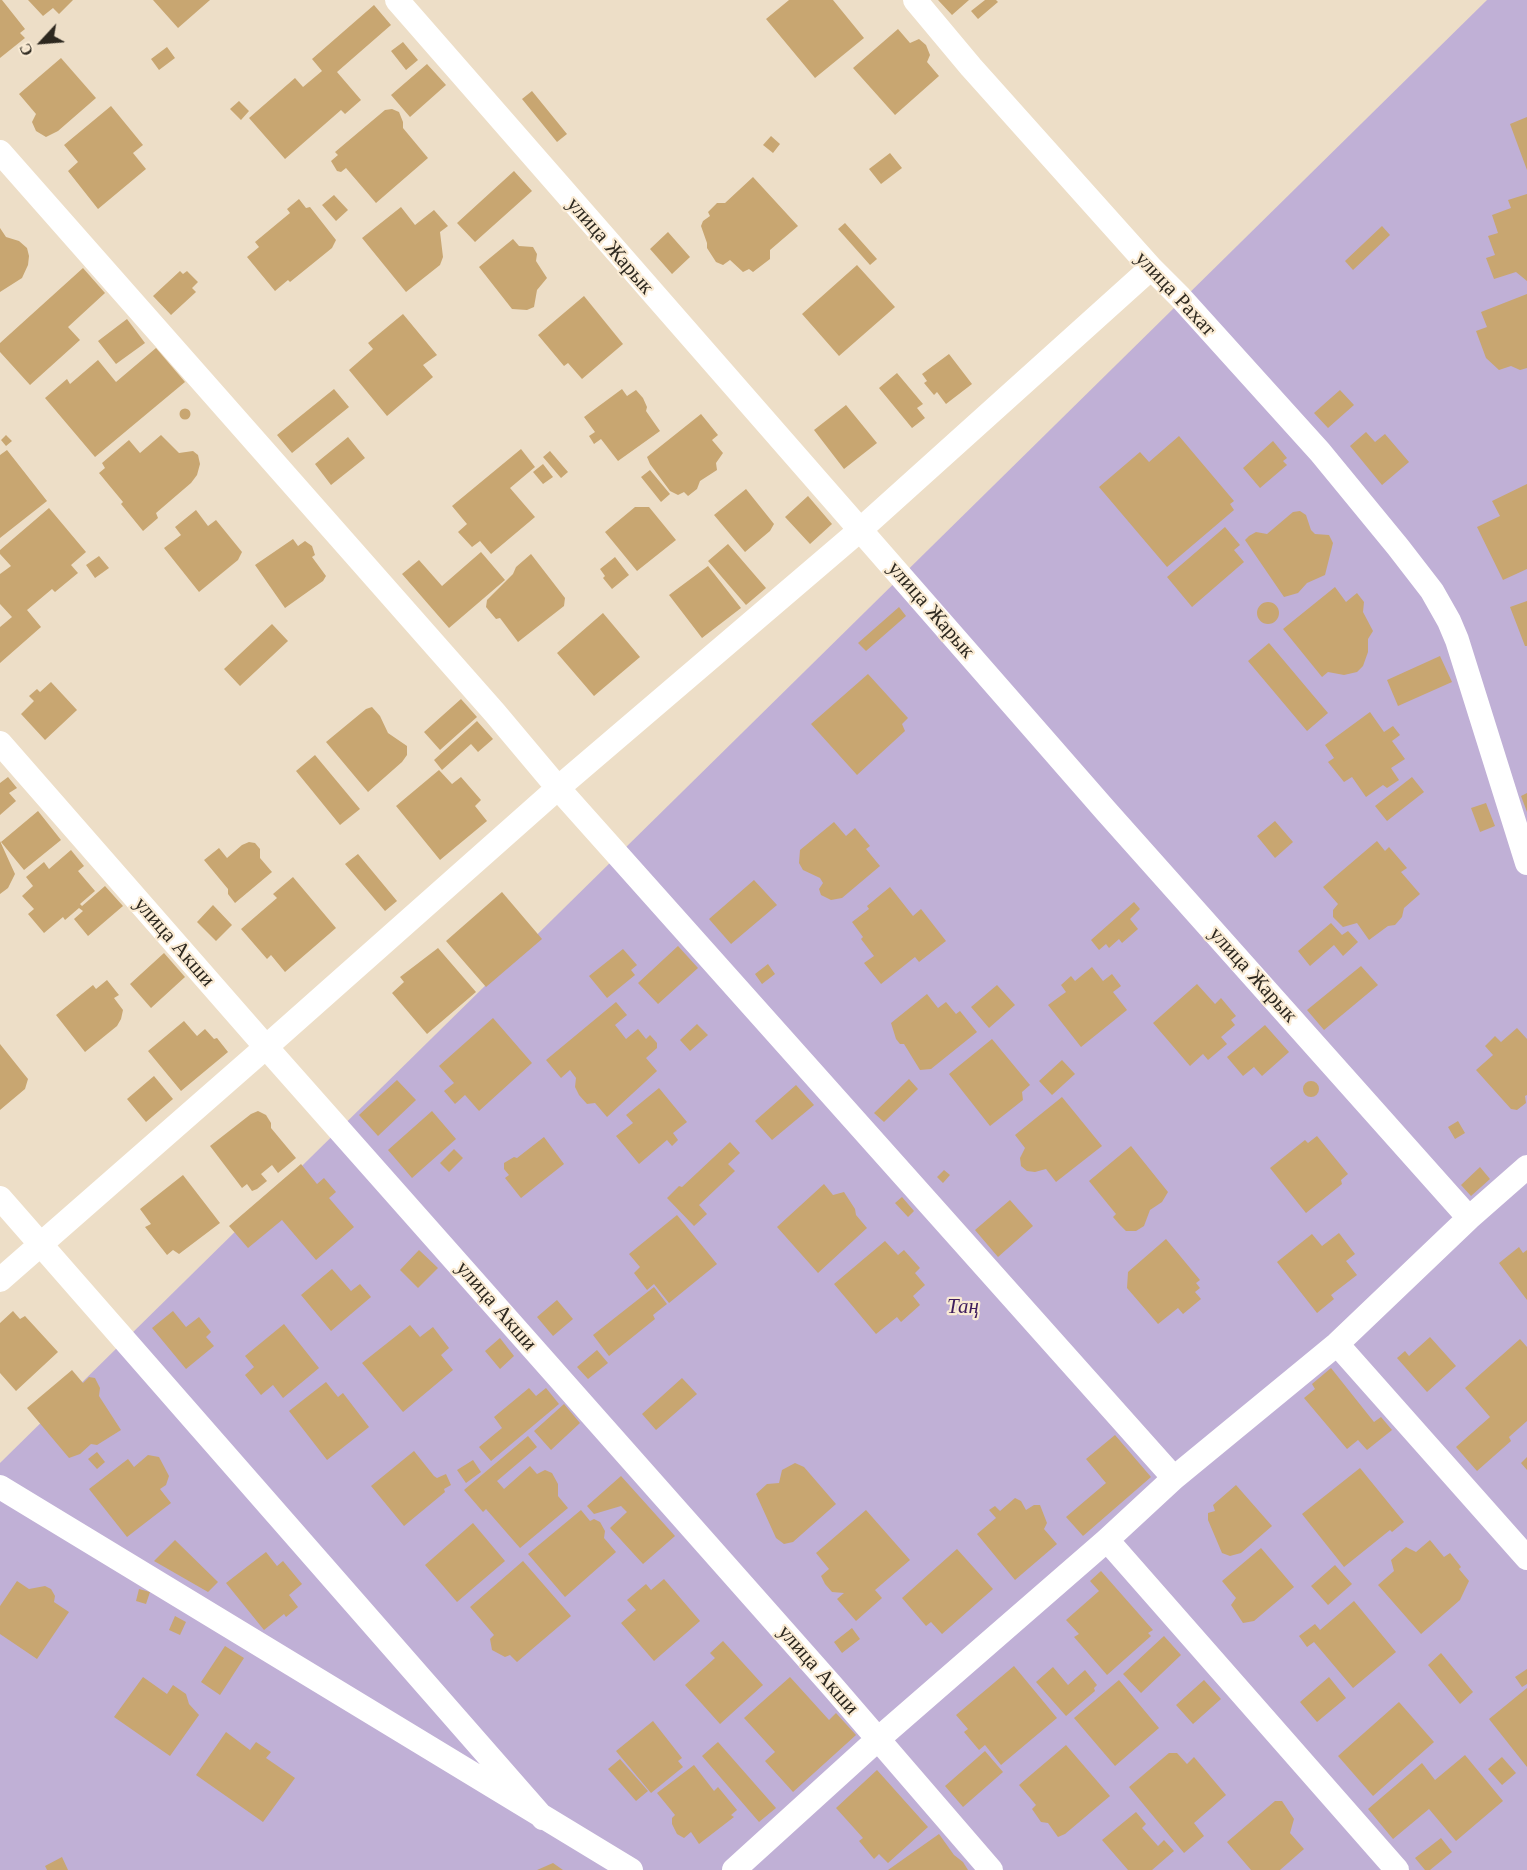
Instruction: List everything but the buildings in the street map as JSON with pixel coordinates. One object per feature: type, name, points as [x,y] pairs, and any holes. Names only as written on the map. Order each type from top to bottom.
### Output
[{"type":"street","name":"улица Жарык","points":[[396,0],[1106,811],[1469,1218]]},
{"type":"street","name":"улица Рахат","points":[[915,0],[971,67],[1151,268],[1320,452],[1432,591],[1457,640],[1527,863]]},
{"type":"street","points":[[0,152],[495,713],[558,788],[1174,1478]]},
{"type":"street","points":[[0,1280],[558,788],[860,530],[1151,268]]},
{"type":"street","name":"улица Акши","points":[[0,743],[825,1678],[991,1870]]},
{"type":"street","points":[[734,1870],[877,1740],[1107,1540],[1174,1478],[1337,1344],[1469,1218],[1527,1167]]},
{"type":"street","points":[[0,1198],[543,1818]]},
{"type":"street","points":[[1337,1344],[1527,1558]]},
{"type":"street","points":[[0,1487],[631,1870]]},
{"type":"street","points":[[1107,1540],[1396,1870]]},
{"type":"green space","name":"Таң","points":[[1487,0],[1527,0],[1527,1870],[0,1870],[0,1463]]}]
